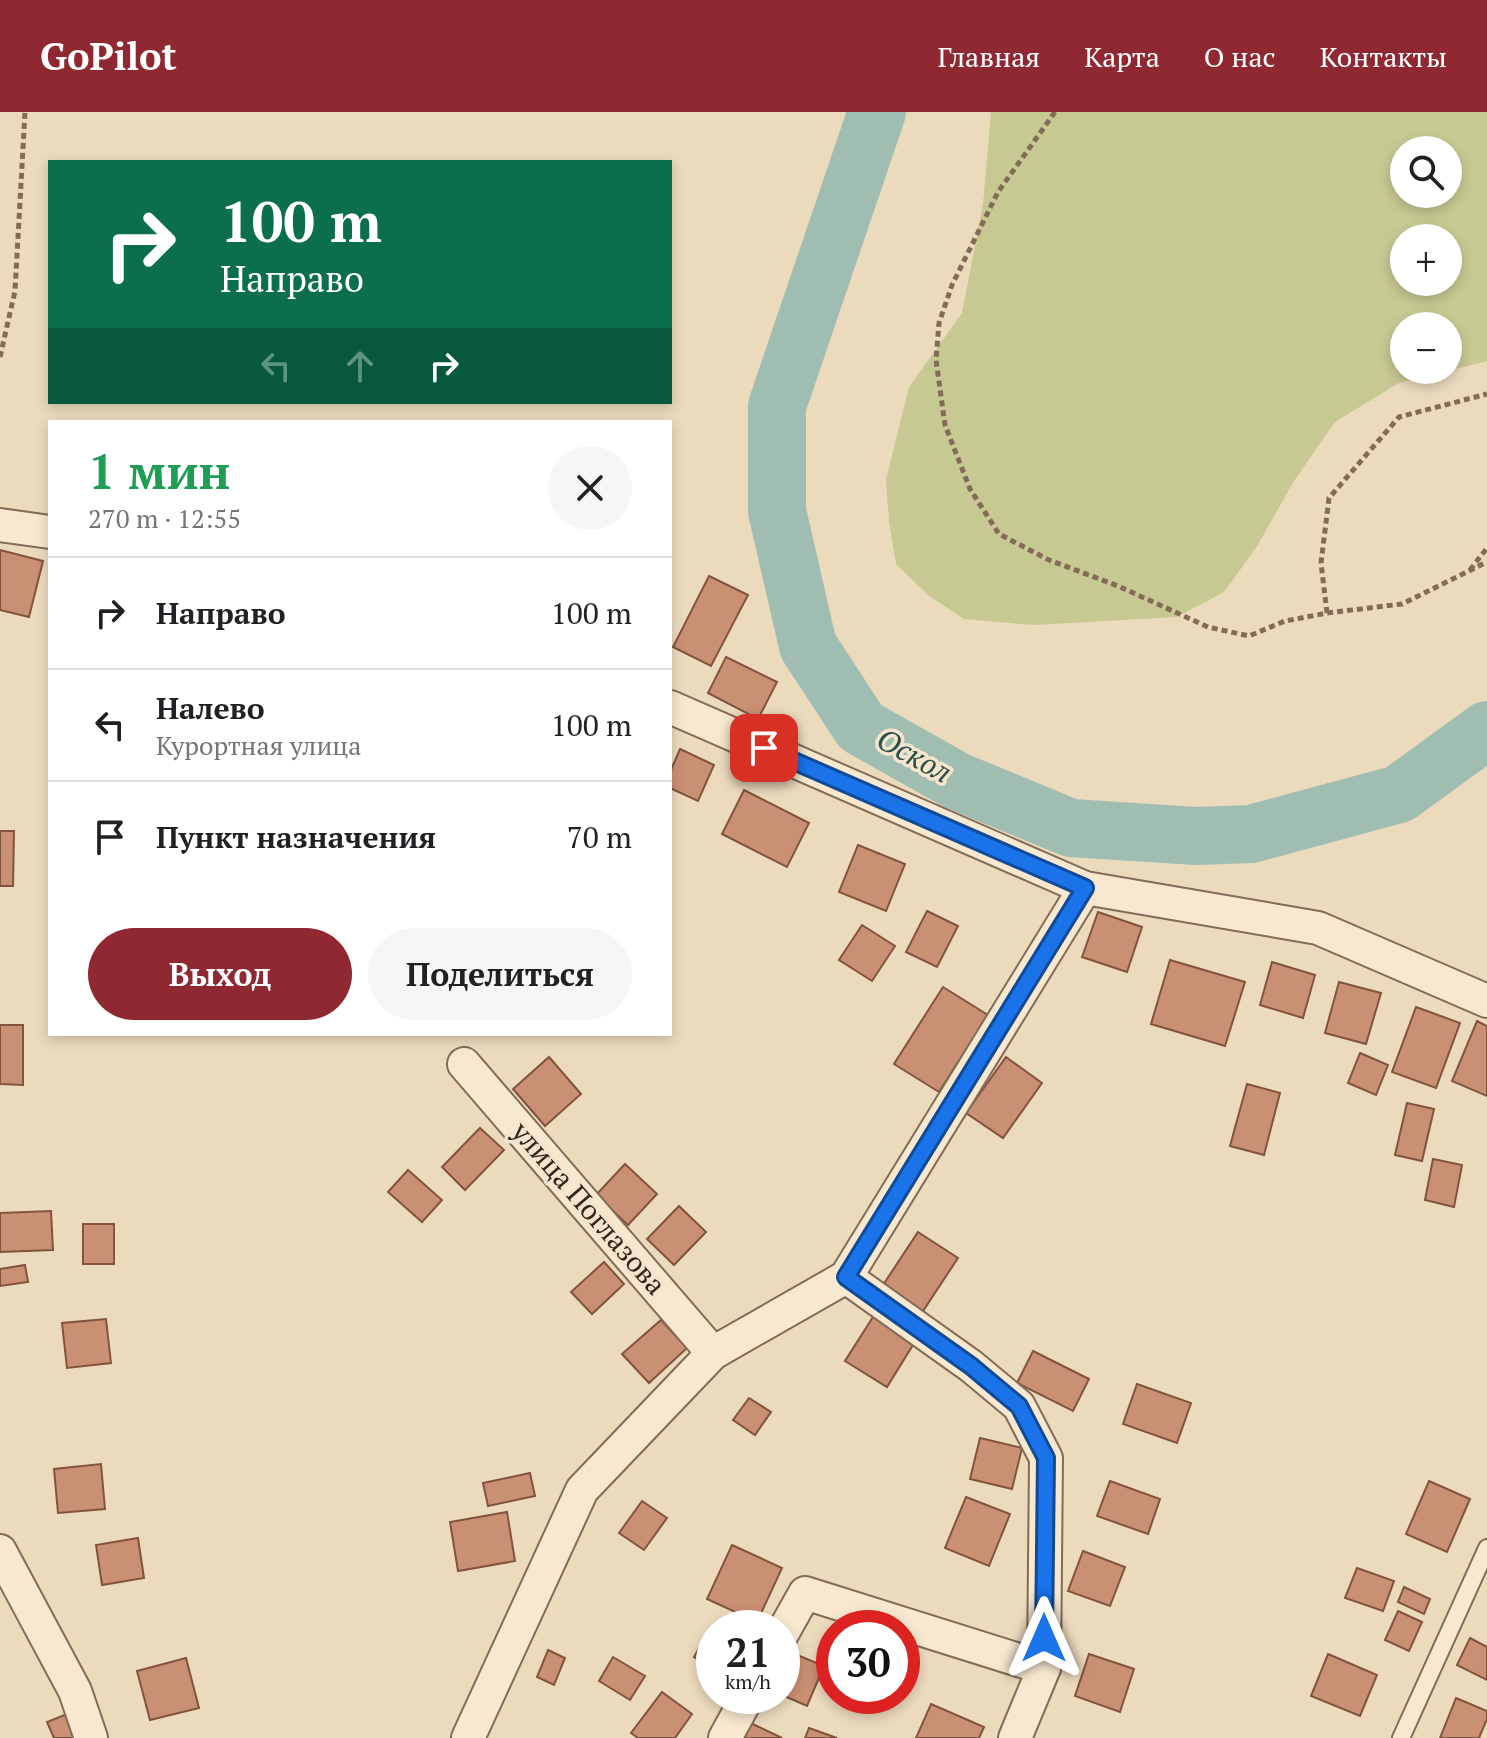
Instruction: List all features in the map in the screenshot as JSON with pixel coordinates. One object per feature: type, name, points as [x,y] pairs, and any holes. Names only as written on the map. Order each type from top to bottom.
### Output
[{"type":"street","points":[[0,525],[48,532]]},
{"type":"street","points":[[672,708],[1085,888],[1318,928],[1487,1001]]},
{"type":"street","points":[[468,1738],[582,1490],[713,1353],[846,1277],[1085,888]]},
{"type":"street","name":"улица Поглазова","points":[[464,1064],[713,1353]]},
{"type":"street","points":[[846,1277],[971,1366],[1019,1406],[1046,1458],[1044,1668],[1015,1738]]},
{"type":"street","points":[[0,1551],[75,1691],[91,1738]]},
{"type":"street","points":[[795,1610],[805,1593],[1044,1668]]},
{"type":"street","points":[[725,1738],[738,1714]]},
{"type":"lane","points":[[1401,1738],[1487,1548]]},
{"type":"path","points":[[0,357],[15,291],[25,112]]},
{"type":"path","points":[[1055,112],[998,192],[952,285],[939,323],[936,360],[945,425],[970,489],[999,534],[1049,560],[1118,586],[1208,627],[1249,636],[1285,621],[1402,604],[1487,562]]},
{"type":"path","points":[[1327,613],[1321,563],[1329,498],[1399,417],[1487,394]]},
{"type":"path","points":[[1467,574],[1487,548]]},
{"type":"green space","points":[[991,112],[1487,112],[1487,361],[1462,367],[1462,312],[1390,312],[1390,384],[1397,384],[1335,422],[1294,481],[1256,548],[1224,592],[1177,617],[1034,625],[964,619],[929,596],[896,564],[886,480],[909,387],[962,313],[983,204]]},
{"type":"building","points":[[0,550],[43,561],[29,617],[0,610]]},
{"type":"building","points":[[709,576],[748,595],[711,666],[673,647]]},
{"type":"building","points":[[726,657],[777,682],[758,719],[708,693]]},
{"type":"building","points":[[680,749],[714,765],[698,801],[672,789],[672,767]]},
{"type":"building","points":[[744,790],[809,823],[787,867],[722,834]]},
{"type":"building","points":[[0,831],[14,831],[13,886],[0,886]]},
{"type":"building","points":[[858,845],[905,864],[886,911],[839,892]]},
{"type":"building","points":[[927,911],[958,926],[937,967],[906,952]]},
{"type":"building","points":[[1098,912],[1142,927],[1127,972],[1082,957]]},
{"type":"building","points":[[862,925],[895,946],[872,981],[839,960]]},
{"type":"building","points":[[1170,960],[1245,982],[1225,1046],[1151,1024]]},
{"type":"building","points":[[1272,962],[1315,975],[1303,1018],[1260,1005]]},
{"type":"building","points":[[1339,982],[1381,993],[1366,1044],[1325,1033]]},
{"type":"building","points":[[943,987],[988,1015],[939,1092],[894,1064]]},
{"type":"building","points":[[1416,1007],[1460,1023],[1436,1088],[1392,1072]]},
{"type":"building","points":[[1477,1021],[1487,1026],[1487,1096],[1452,1081]]},
{"type":"building","points":[[0,1025],[23,1025],[23,1085],[0,1084]]},
{"type":"building","points":[[1360,1053],[1388,1065],[1376,1095],[1348,1083]]},
{"type":"building","points":[[549,1057],[581,1094],[545,1126],[513,1089]]},
{"type":"building","points":[[1006,1057],[1042,1083],[1003,1138],[966,1113]]},
{"type":"building","points":[[1247,1084],[1280,1093],[1264,1155],[1230,1146]]},
{"type":"building","points":[[1407,1103],[1434,1109],[1422,1161],[1395,1155]]},
{"type":"building","points":[[480,1128],[504,1150],[465,1190],[442,1167]]},
{"type":"building","points":[[1433,1159],[1462,1165],[1454,1207],[1425,1200]]},
{"type":"building","points":[[625,1164],[657,1194],[628,1225],[596,1195]]},
{"type":"building","points":[[408,1170],[442,1200],[422,1222],[388,1192]]},
{"type":"building","points":[[679,1206],[706,1232],[674,1265],[647,1239]]},
{"type":"building","points":[[51,1211],[53,1250],[0,1252],[0,1213]]},
{"type":"building","points":[[83,1224],[114,1224],[114,1264],[83,1264]]},
{"type":"building","points":[[918,1232],[958,1258],[921,1314],[881,1288]]},
{"type":"building","points":[[604,1262],[624,1284],[592,1314],[571,1292]]},
{"type":"building","points":[[25,1265],[28,1282],[0,1286],[0,1269]]},
{"type":"building","points":[[875,1314],[916,1340],[887,1387],[845,1361]]},
{"type":"building","points":[[106,1319],[111,1363],[67,1368],[62,1323]]},
{"type":"building","points":[[661,1320],[687,1348],[649,1383],[622,1354]]},
{"type":"building","points":[[1033,1351],[1089,1379],[1073,1411],[1017,1383]]},
{"type":"building","points":[[1137,1384],[1191,1403],[1177,1443],[1123,1424]]},
{"type":"building","points":[[749,1398],[771,1412],[755,1435],[733,1420]]},
{"type":"building","points":[[980,1438],[1022,1448],[1012,1489],[970,1479]]},
{"type":"building","points":[[101,1464],[105,1509],[58,1513],[54,1469]]},
{"type":"building","points":[[530,1473],[535,1496],[488,1506],[483,1483]]},
{"type":"building","points":[[1110,1481],[1160,1499],[1148,1534],[1097,1516]]},
{"type":"building","points":[[1429,1481],[1470,1499],[1447,1552],[1406,1534]]},
{"type":"building","points":[[966,1497],[1010,1514],[989,1566],[945,1548]]},
{"type":"building","points":[[642,1501],[667,1518],[644,1550],[619,1533]]},
{"type":"building","points":[[507,1512],[515,1561],[458,1571],[450,1522]]},
{"type":"building","points":[[138,1538],[144,1578],[102,1585],[96,1545]]},
{"type":"building","points":[[732,1545],[782,1568],[763,1610],[731,1610],[707,1599]]},
{"type":"building","points":[[1083,1551],[1125,1567],[1110,1606],[1068,1591]]},
{"type":"building","points":[[1357,1568],[1394,1581],[1383,1611],[1345,1598]]},
{"type":"building","points":[[1404,1587],[1430,1599],[1424,1614],[1398,1602]]},
{"type":"building","points":[[1398,1611],[1422,1622],[1409,1651],[1385,1640]]},
{"type":"building","points":[[1470,1638],[1487,1647],[1487,1680],[1457,1665]]},
{"type":"building","points":[[548,1650],[565,1658],[554,1685],[537,1677]]},
{"type":"building","points":[[1089,1654],[1134,1669],[1120,1712],[1075,1696]]},
{"type":"building","points":[[1328,1654],[1377,1675],[1360,1716],[1311,1696]]},
{"type":"building","points":[[800,1656],[816,1663],[816,1685],[807,1706],[800,1703]]},
{"type":"building","points":[[613,1657],[645,1676],[630,1700],[599,1681]]},
{"type":"building","points":[[186,1658],[199,1708],[150,1720],[137,1671]]},
{"type":"building","points":[[662,1692],[692,1714],[675,1738],[638,1738],[631,1733]]},
{"type":"building","points":[[1456,1698],[1487,1711],[1479,1738],[1440,1738]]},
{"type":"building","points":[[931,1704],[984,1727],[979,1738],[916,1738]]},
{"type":"building","points":[[67,1714],[76,1738],[54,1738],[47,1722]]},
{"type":"building","points":[[740,1718],[782,1738],[731,1738]]},
{"type":"building","points":[[809,1728],[837,1738],[805,1738]]},
{"type":"waterway","name":"Оскол","points":[[877,112],[777,406],[777,511],[808,646],[861,727],[957,781],[1071,828],[1196,836],[1251,834],[1399,794],[1487,730]]},
{"type":"route","points":[[764,748],[1085,888],[846,1277],[971,1366],[1019,1406],[1046,1458],[1044,1638]]}]
